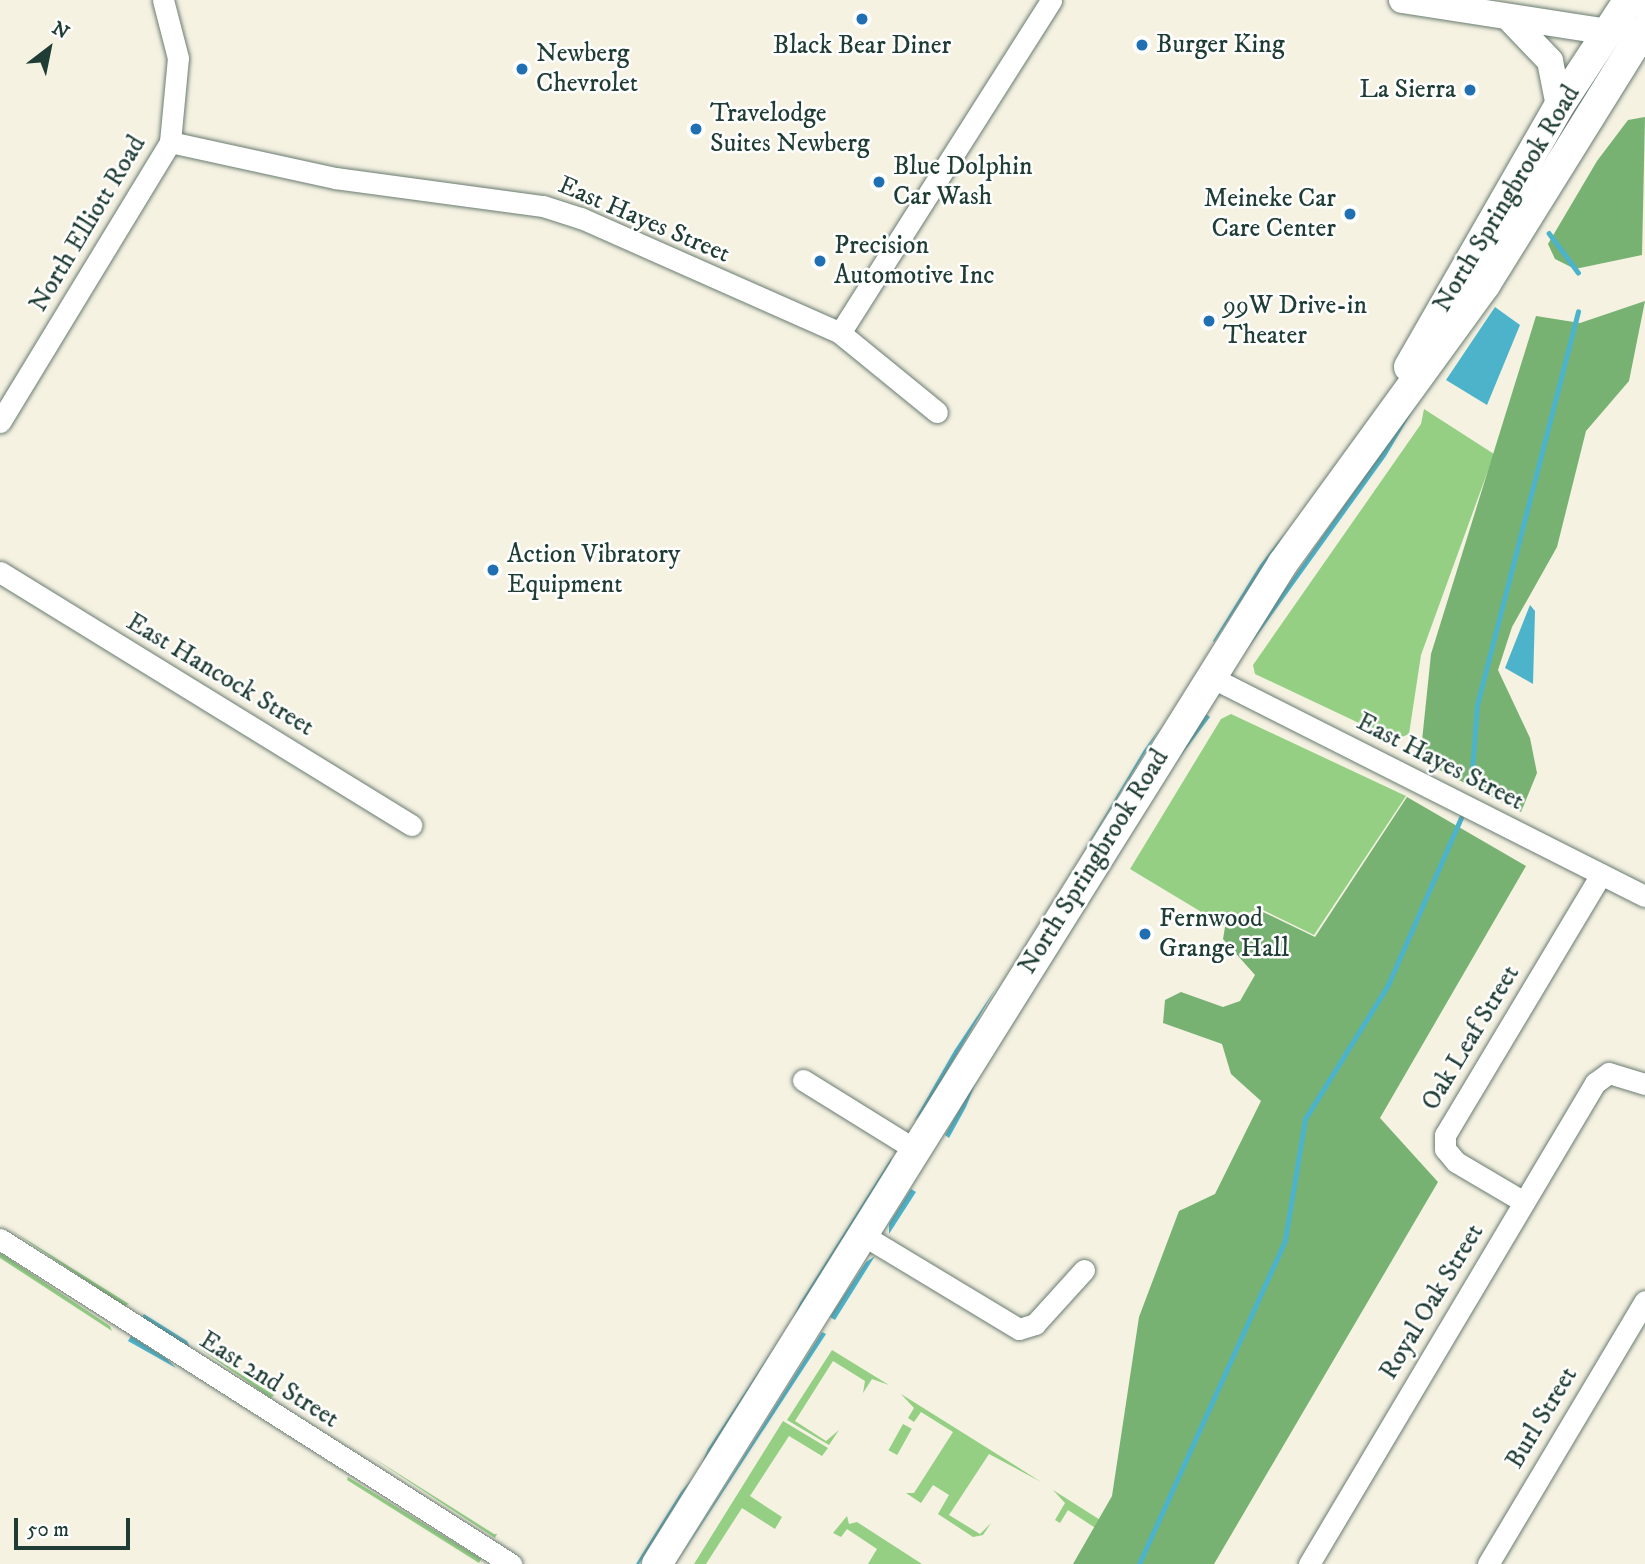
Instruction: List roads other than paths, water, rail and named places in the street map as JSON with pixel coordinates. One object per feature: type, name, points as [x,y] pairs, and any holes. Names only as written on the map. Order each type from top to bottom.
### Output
[{"type":"highway","points":[[1627,0],[1645,2]]},
{"type":"highway","name":"North Springbrook Road","points":[[1395,404],[1414,354],[1559,106],[1609,32],[1627,0]]},
{"type":"highway","points":[[1609,32],[1643,34]]},
{"type":"highway","name":"North Springbrook Road","points":[[657,1564],[1211,677],[1395,404],[1430,364],[1643,34]]},
{"type":"highway","points":[[1430,364],[1430,348],[1453,310],[1444,305]]},
{"type":"main road","points":[[1402,0],[1609,32]]},
{"type":"main road","points":[[1508,17],[1550,61],[1559,106]]},
{"type":"street","name":"North Elliott Road","points":[[0,422],[170,142],[178,58],[163,0]]},
{"type":"street","points":[[839,333],[1051,0]]},
{"type":"street","name":"East Hayes Street","points":[[170,142],[335,178],[543,206],[839,333],[937,412]]},
{"type":"street","name":"East Hancock Street","points":[[0,572],[412,825]]},
{"type":"street","name":"East Hayes Street","points":[[1211,677],[1645,896]]},
{"type":"street","name":"Oak Leaf Street","points":[[1524,1202],[1456,1162],[1445,1149],[1445,1135],[1601,874]]},
{"type":"street","name":"Royal Oak Street","points":[[1314,1562],[1595,1083],[1609,1073],[1645,1084]]},
{"type":"street","points":[[803,1080],[916,1150]]},
{"type":"street","points":[[863,1235],[1019,1329],[1035,1324],[1084,1270]]},
{"type":"street","name":"East 2nd Street","points":[[0,1239],[511,1564]]},
{"type":"street","name":"Burl Street","points":[[1488,1564],[1645,1301]]},
{"type":"water","points":[[1495,307],[1520,325],[1487,405],[1446,380]]},
{"type":"water","points":[[1419,400],[1386,456],[1246,651],[1281,595]]},
{"type":"water","points":[[1285,533],[1214,642],[1260,565]]},
{"type":"water","points":[[1530,605],[1535,611],[1533,684],[1505,668]]},
{"type":"water","points":[[1206,714],[1210,717],[1103,859],[1099,856]]},
{"type":"water","points":[[1160,728],[1078,861],[1144,750]]},
{"type":"water","points":[[996,988],[922,1113],[914,1121],[954,1051]]},
{"type":"water","points":[[977,1079],[966,1107],[949,1138],[945,1135]]},
{"type":"water","points":[[892,1157],[889,1167],[793,1318],[800,1303]]},
{"type":"water","points":[[911,1189],[916,1192],[889,1234],[889,1224]]},
{"type":"water","points":[[875,1256],[835,1320],[830,1317],[866,1262]]},
{"type":"water","points":[[144,1314],[187,1341],[190,1347],[140,1320]]},
{"type":"water","points":[[822,1332],[826,1334],[676,1564]]},
{"type":"water","points":[[783,1334],[702,1463],[708,1449]]},
{"type":"water","points":[[131,1336],[167,1359],[176,1368],[128,1341]]},
{"type":"water","points":[[691,1480],[639,1564],[636,1564],[681,1492]]},
{"type":"waterway","points":[[1549,233],[1578,272]]},
{"type":"waterway","points":[[1471,784],[1477,705],[1578,312]]},
{"type":"waterway","points":[[1139,1564],[1285,1240],[1305,1119],[1388,985],[1461,818]]},
{"type":"place","name":"Black Bear Diner","points":[[862,19]]},
{"type":"place","name":"Burger King","points":[[1142,45]]},
{"type":"place","name":"Newberg Chevrolet","points":[[522,69]]},
{"type":"place","name":"La Sierra","points":[[1470,90]]},
{"type":"place","name":"Travelodge Suites Newberg","points":[[696,129]]},
{"type":"place","name":"Blue Dolphin Car Wash","points":[[879,182]]},
{"type":"place","name":"Meineke Car Care Center","points":[[1350,214]]},
{"type":"place","name":"Precision Automotive Inc","points":[[820,261]]},
{"type":"place","name":"99W Drive-in Theater","points":[[1209,321]]},
{"type":"place","name":"Action Vibratory Equipment","points":[[493,570]]},
{"type":"place","name":"Fernwood Grange Hall","points":[[1145,934]]}]
